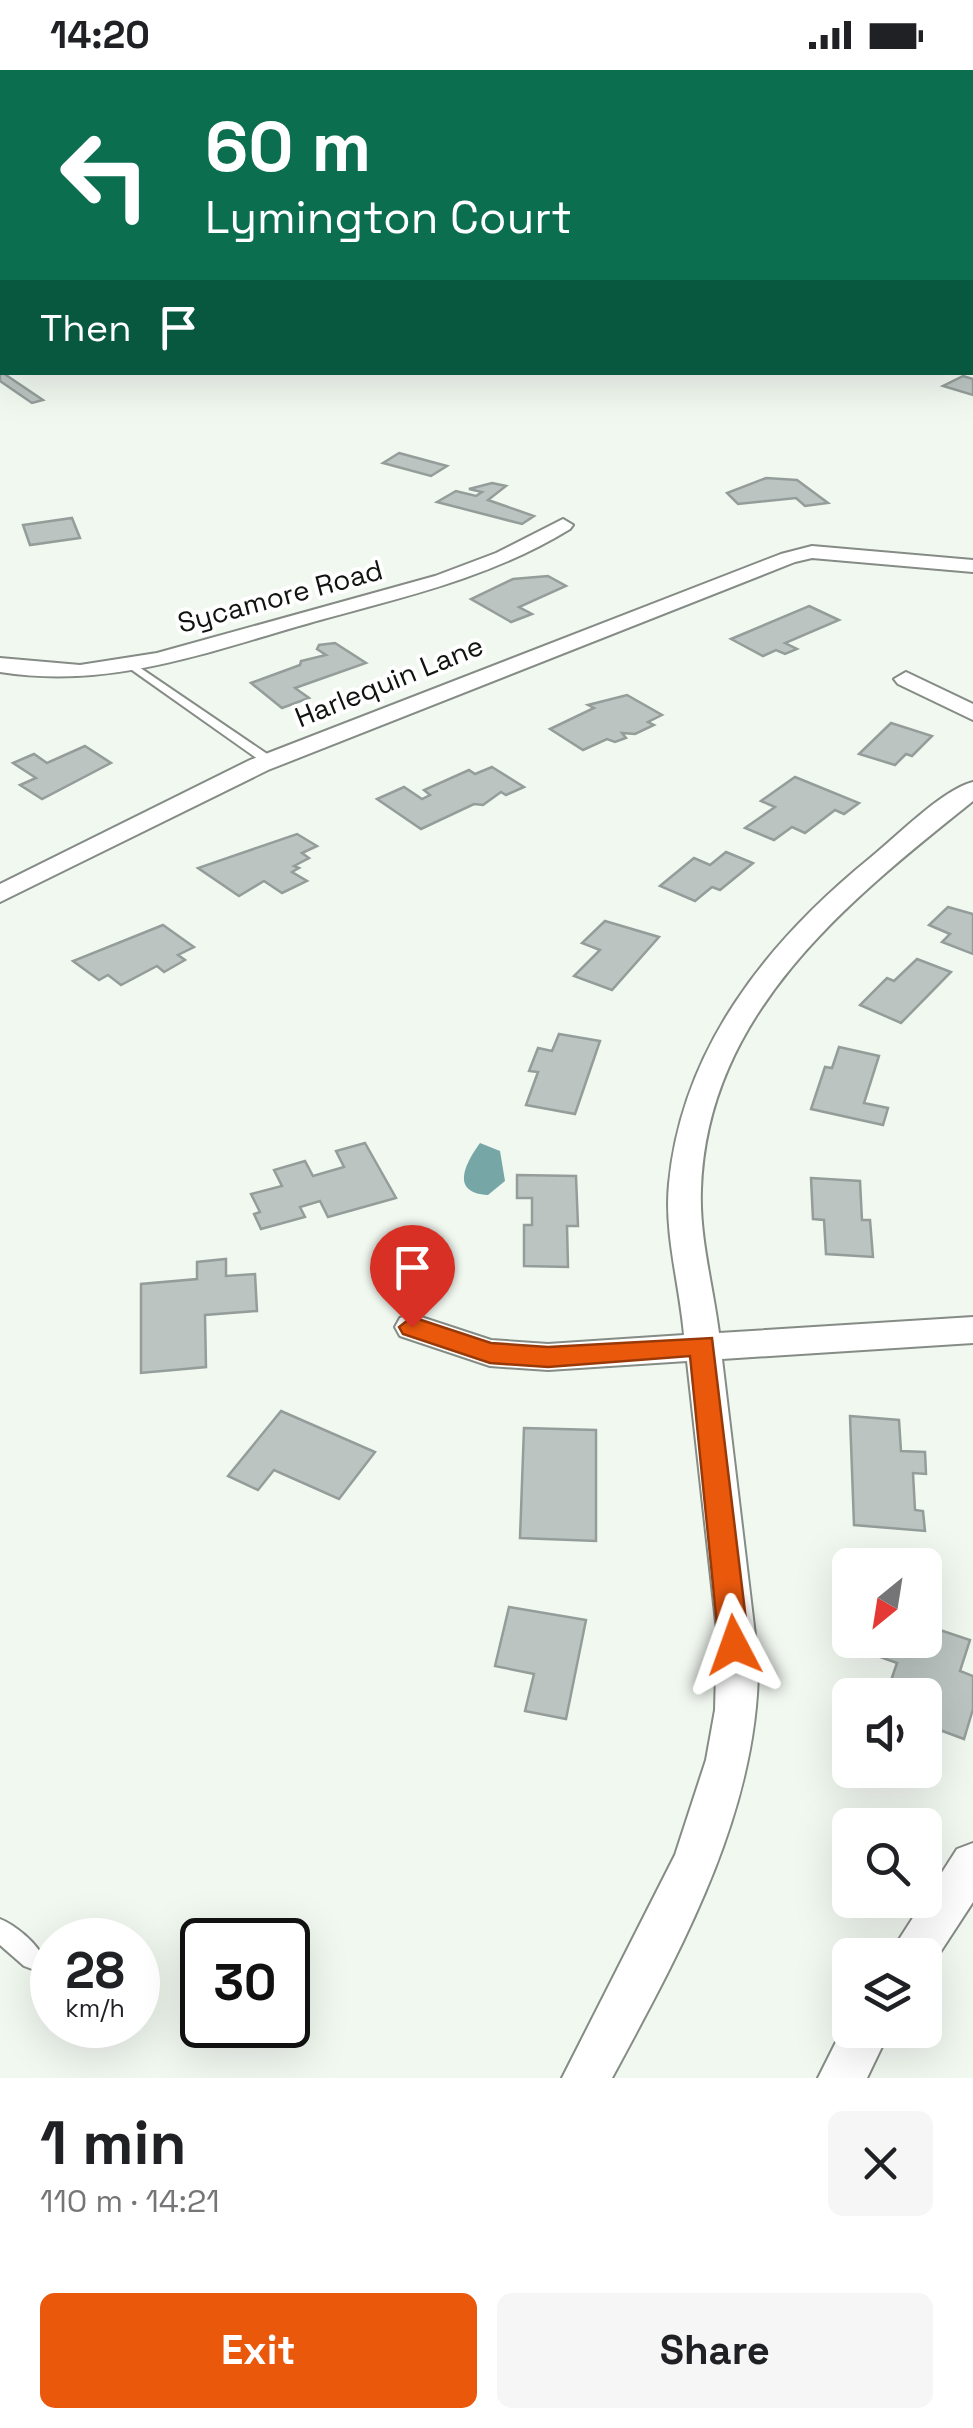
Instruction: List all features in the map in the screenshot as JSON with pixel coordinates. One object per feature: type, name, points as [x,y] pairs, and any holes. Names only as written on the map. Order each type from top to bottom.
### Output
[{"type":"street","name":"Sycamore Road","points":[[0,665],[82,672],[136,668],[314,614],[468,575],[563,526]]},
{"type":"street","name":"Harlequin Lane","points":[[0,894],[269,761],[812,552],[973,566]]},
{"type":"street","points":[[906,679],[973,713]]},
{"type":"street","points":[[586,2078],[662,1940],[713,1813],[737,1707],[733,1614],[685,1185],[704,1088],[735,1015],[788,951],[913,837],[973,789]]},
{"type":"street","points":[[412,1327],[490,1353],[548,1357],[973,1330]]},
{"type":"street","points":[[923,1938],[973,1864]]},
{"type":"street","points":[[842,2078],[858,2048]]},
{"type":"lane","points":[[136,668],[269,761]]},
{"type":"lane","points":[[0,1930],[30,1956]]},
{"type":"water","points":[[480,1143],[500,1151],[505,1181],[488,1195],[468,1189],[464,1182],[466,1167]]},
{"type":"building","points":[[0,375],[6,375],[43,400],[32,403],[0,381]]},
{"type":"building","points":[[963,376],[973,379],[973,395],[943,386]]},
{"type":"building","points":[[399,453],[447,466],[431,476],[383,463]]},
{"type":"building","points":[[766,478],[797,480],[828,503],[805,506],[796,498],[738,504],[727,493]]},
{"type":"building","points":[[492,483],[506,486],[488,500],[534,516],[522,524],[437,502],[456,491],[476,496],[482,492],[469,489]]},
{"type":"building","points":[[72,518],[80,538],[30,545],[23,525]]},
{"type":"building","points":[[548,576],[566,586],[519,607],[532,614],[511,622],[471,599],[513,579]]},
{"type":"building","points":[[809,606],[839,620],[785,643],[797,649],[785,654],[776,650],[763,656],[731,639]]},
{"type":"building","points":[[335,643],[366,663],[295,688],[309,698],[282,708],[251,683],[300,665],[301,661],[326,655],[317,649],[319,645]]},
{"type":"building","points":[[627,695],[662,715],[648,722],[654,725],[635,734],[622,733],[626,738],[615,742],[607,739],[583,750],[550,729],[594,708],[588,705]]},
{"type":"building","points":[[891,723],[932,736],[912,756],[906,754],[895,765],[859,754]]},
{"type":"building","points":[[85,746],[111,763],[42,799],[20,785],[36,778],[13,763],[34,754],[47,763]]},
{"type":"building","points":[[492,767],[524,787],[506,795],[501,792],[483,805],[474,804],[421,829],[377,799],[404,787],[422,799],[430,795],[424,790],[469,770],[475,774]]},
{"type":"building","points":[[795,777],[859,803],[844,814],[835,810],[805,833],[792,827],[774,840],[745,828],[775,807],[761,801]]},
{"type":"building","points":[[297,834],[317,846],[302,853],[309,858],[294,866],[299,868],[292,872],[307,881],[282,893],[264,881],[239,896],[198,868]]},
{"type":"building","points":[[726,852],[753,863],[720,890],[712,887],[695,901],[660,886],[694,858],[710,865]]},
{"type":"building","points":[[948,907],[973,914],[973,954],[942,942],[950,934],[929,925]]},
{"type":"building","points":[[605,921],[659,937],[612,990],[574,976],[600,950],[582,943]]},
{"type":"building","points":[[163,925],[194,947],[178,955],[185,960],[164,972],[157,966],[121,985],[108,975],[99,980],[73,961]]},
{"type":"building","points":[[917,959],[951,972],[901,1023],[860,1005],[887,978],[894,981]]},
{"type":"building","points":[[559,1034],[600,1041],[575,1114],[526,1105],[538,1072],[529,1071],[538,1048],[552,1051]]},
{"type":"building","points":[[839,1047],[879,1056],[864,1103],[888,1108],[883,1125],[811,1109],[825,1067],[832,1068]]},
{"type":"building","points":[[365,1143],[396,1198],[328,1217],[320,1201],[300,1207],[305,1217],[261,1229],[254,1214],[260,1212],[251,1194],[282,1186],[274,1170],[305,1161],[313,1176],[344,1167],[336,1151]]},
{"type":"building","points":[[517,1175],[576,1176],[578,1226],[567,1226],[568,1267],[524,1266],[524,1225],[532,1225],[532,1198],[517,1198]]},
{"type":"building","points":[[811,1178],[860,1181],[862,1220],[870,1220],[873,1257],[826,1254],[824,1220],[813,1219]]},
{"type":"building","points":[[226,1259],[226,1276],[255,1274],[257,1311],[205,1315],[206,1367],[141,1373],[141,1284],[197,1279],[197,1262]]},
{"type":"building","points":[[281,1411],[375,1452],[339,1499],[274,1470],[258,1490],[228,1476]]},
{"type":"building","points":[[850,1416],[899,1420],[901,1451],[925,1452],[926,1474],[913,1473],[915,1510],[923,1511],[925,1531],[854,1525]]},
{"type":"building","points":[[524,1428],[596,1430],[596,1541],[520,1538]]},
{"type":"building","points":[[509,1607],[586,1620],[566,1719],[525,1711],[534,1674],[495,1666]]},
{"type":"building","points":[[942,1631],[970,1640],[960,1671],[973,1676],[973,1709],[964,1739],[942,1731],[942,1678],[892,1678],[897,1663],[883,1658],[942,1658]]},
{"type":"route","points":[[412,1327],[490,1353],[548,1357],[702,1345],[734,1645]]}]
